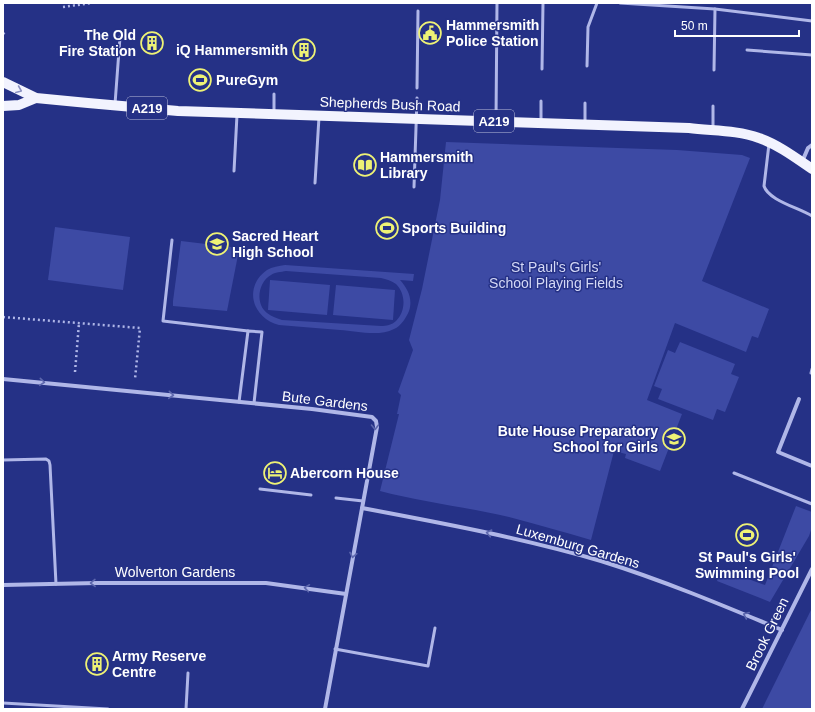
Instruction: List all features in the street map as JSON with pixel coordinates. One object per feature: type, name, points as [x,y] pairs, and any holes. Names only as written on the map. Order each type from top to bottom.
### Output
[{"type":"main road","name":"A219","points":[[3,82],[36,98],[115,106]]},
{"type":"main road","name":"A219","points":[[3,106],[19,105],[36,98]]},
{"type":"main road","name":"Shepherds Bush Road","points":[[115,106],[178,111],[689,128],[748,135],[760,138],[812,169]]},
{"type":"street","points":[[802,162],[808,148],[812,145]]},
{"type":"street","name":"Bute Gardens","points":[[3,379],[354,414],[372,417],[376,421],[377,426],[325,709]]},
{"type":"street","points":[[799,399],[778,452],[812,466]]},
{"type":"street","name":"Luxemburg Gardens","points":[[362,508],[486,532],[602,561],[729,608],[782,630]]},
{"type":"street","name":"Brook Green","points":[[742,709],[812,568]]},
{"type":"street","name":"Wolverton Gardens","points":[[3,585],[266,583],[346,594]]},
{"type":"lane","points":[[496,122],[497,3]]},
{"type":"lane","points":[[542,69],[543,3]]},
{"type":"lane","points":[[587,66],[588,27],[597,3]]},
{"type":"lane","points":[[620,3],[715,9],[812,20]]},
{"type":"lane","points":[[714,70],[715,9]]},
{"type":"lane","points":[[417,88],[418,11]]},
{"type":"lane","points":[[115,106],[120,36]]},
{"type":"lane","points":[[747,50],[812,55]]},
{"type":"lane","points":[[274,94],[274,114]]},
{"type":"lane","points":[[414,187],[417,98]]},
{"type":"lane","points":[[541,102],[541,123]]},
{"type":"lane","points":[[585,103],[585,125]]},
{"type":"lane","points":[[713,106],[713,131]]},
{"type":"lane","points":[[234,171],[237,113]]},
{"type":"lane","points":[[315,183],[319,116]]},
{"type":"lane","points":[[769,143],[764,186],[766,190],[775,198],[812,216]]},
{"type":"lane","points":[[172,240],[163,321],[262,332],[254,403]]},
{"type":"lane","points":[[239,402],[248,331]]},
{"type":"lane","points":[[3,460],[46,459],[49,461],[56,584]]},
{"type":"lane","points":[[734,473],[812,504]]},
{"type":"lane","points":[[260,489],[311,495]]},
{"type":"lane","points":[[336,498],[363,501]]},
{"type":"lane","points":[[335,649],[428,666],[436,628]]},
{"type":"lane","points":[[186,709],[188,673]]},
{"type":"lane","points":[[3,704],[57,708],[108,709]]},
{"type":"path","points":[[63,7],[92,3]]},
{"type":"path","points":[[3,34],[7,31]]},
{"type":"path","points":[[3,317],[140,328],[135,379]]},
{"type":"path","points":[[75,372],[79,323]]},
{"type":"green space","name":"St Paul's Girls' School Playing Fields","points":[[446,142],[677,150],[742,155],[750,158],[702,281],[769,309],[758,338],[752,336],[746,352],[675,323],[647,400],[682,414],[660,471],[625,458],[626,454],[614,451],[591,540],[509,517],[380,491],[399,414],[397,414],[401,395],[398,392],[413,350],[409,340],[422,289],[440,200]]},
{"type":"green space","points":[[55,227],[130,237],[123,290],[48,280]]},
{"type":"green space","points":[[181,241],[231,247],[236,250],[238,255],[227,311],[173,306]]},
{"type":"green space","points":[[285,265],[414,274],[413,281],[400,280],[409,294],[409,311],[399,326],[381,333],[279,325],[262,316],[257,309],[253,293],[255,285],[267,270]],"holes":[[[286,271],[381,278],[396,284],[402,293],[404,302],[402,312],[399,317],[394,322],[387,325],[381,326],[282,320],[267,313],[263,309],[260,299],[263,283],[271,275],[278,272]]]},
{"type":"green space","points":[[270,280],[330,285],[327,315],[268,310]]},
{"type":"green space","points":[[336,285],[395,290],[393,320],[333,315]]},
{"type":"green space","points":[[680,342],[735,364],[731,374],[739,377],[725,412],[717,409],[713,420],[658,399],[662,389],[654,386],[668,350],[675,353]]},
{"type":"green space","points":[[796,506],[812,512],[812,527],[809,536],[770,602],[717,581],[721,569],[765,585]]},
{"type":"green space","points":[[812,608],[812,709],[762,709]]},
{"type":"place","name":"Hammersmith Police Station","points":[[430,33]]},
{"type":"place","name":"The Old Fire Station","points":[[152,43]]},
{"type":"place","name":"iQ Hammersmith","points":[[304,50]]},
{"type":"place","name":"PureGym","points":[[200,80]]},
{"type":"place","name":"Hammersmith Library","points":[[365,165]]},
{"type":"place","name":"Sports Building","points":[[387,228]]},
{"type":"place","name":"Sacred Heart High School","points":[[217,244]]},
{"type":"place","name":"Bute House Preparatory School for Girls","points":[[674,439]]},
{"type":"place","name":"Abercorn House","points":[[275,473]]},
{"type":"place","name":"St Paul's Girls' Swimming Pool","points":[[747,535]]},
{"type":"place","name":"Army Reserve Centre","points":[[97,664]]}]
